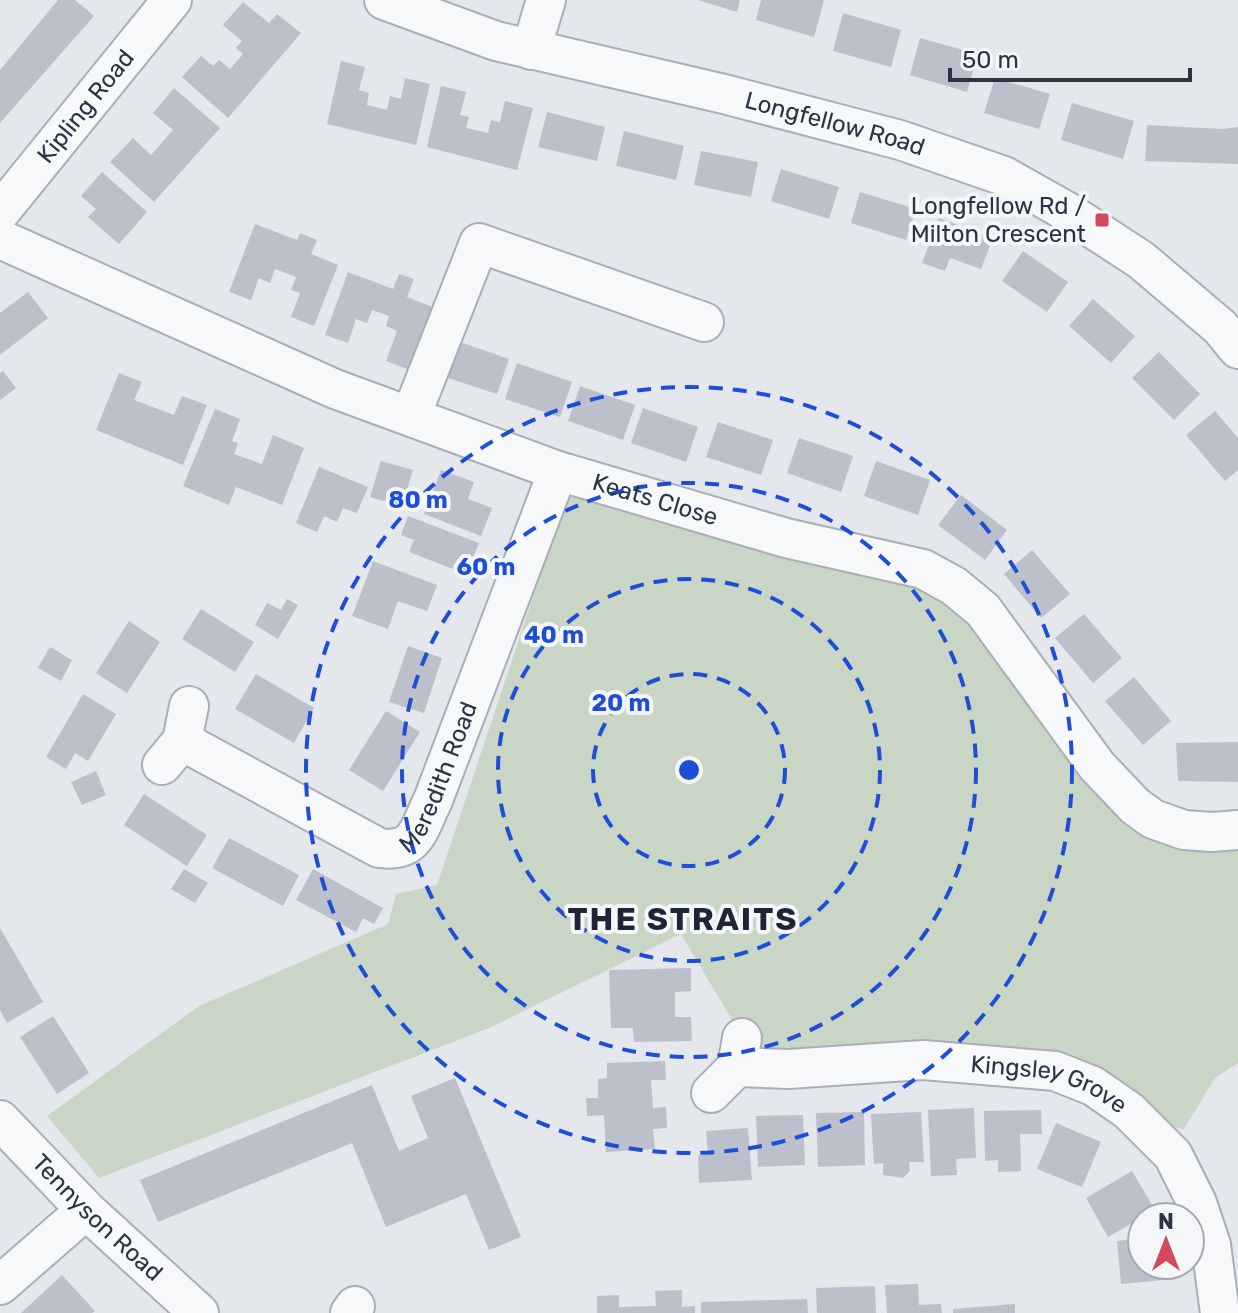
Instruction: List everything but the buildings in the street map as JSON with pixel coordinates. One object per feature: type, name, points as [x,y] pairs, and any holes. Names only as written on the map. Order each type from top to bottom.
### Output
[{"type":"street","name":"Kipling Road","points":[[0,212],[172,0]]},
{"type":"street","name":"Longfellow Road","points":[[384,0],[439,22],[531,50],[724,94],[900,140],[1004,176],[1066,211],[1141,260],[1232,328]]},
{"type":"street","points":[[531,50],[546,0]]},
{"type":"street","name":"Keats Close","points":[[0,239],[335,389],[558,471],[786,538],[923,569],[954,586],[983,610],[1097,766],[1135,806],[1153,819],[1184,830],[1238,830]]},
{"type":"street","points":[[411,416],[479,243],[704,322]]},
{"type":"street","name":"Meredith Road","points":[[178,737],[379,848],[397,850],[412,843],[433,800],[558,471]]},
{"type":"street","name":"Kingsley Grove","points":[[730,1066],[788,1069],[923,1060],[1055,1071],[1093,1086],[1129,1111],[1173,1155],[1197,1203],[1211,1245],[1220,1313]]},
{"type":"street","name":"Tennyson Road","points":[[0,1120],[86,1210],[199,1313]]},
{"type":"street","points":[[0,1285],[86,1210]]},
{"type":"green space","points":[[569,489],[924,578],[955,598],[1141,824],[1238,837],[1238,1063],[1215,1078],[1184,1129],[1168,1126],[1130,1088],[1064,1059],[772,1057],[757,1046],[755,1033],[732,1020],[681,934],[487,1029],[99,1178],[47,1116],[199,1006],[388,924],[396,894],[437,885]]},
{"type":"place","name":"Longfellow Rd / Milton Crescent","points":[[1102,220]]},
{"type":"district","name":"THE STRAITS","points":[[683,919]]}]
